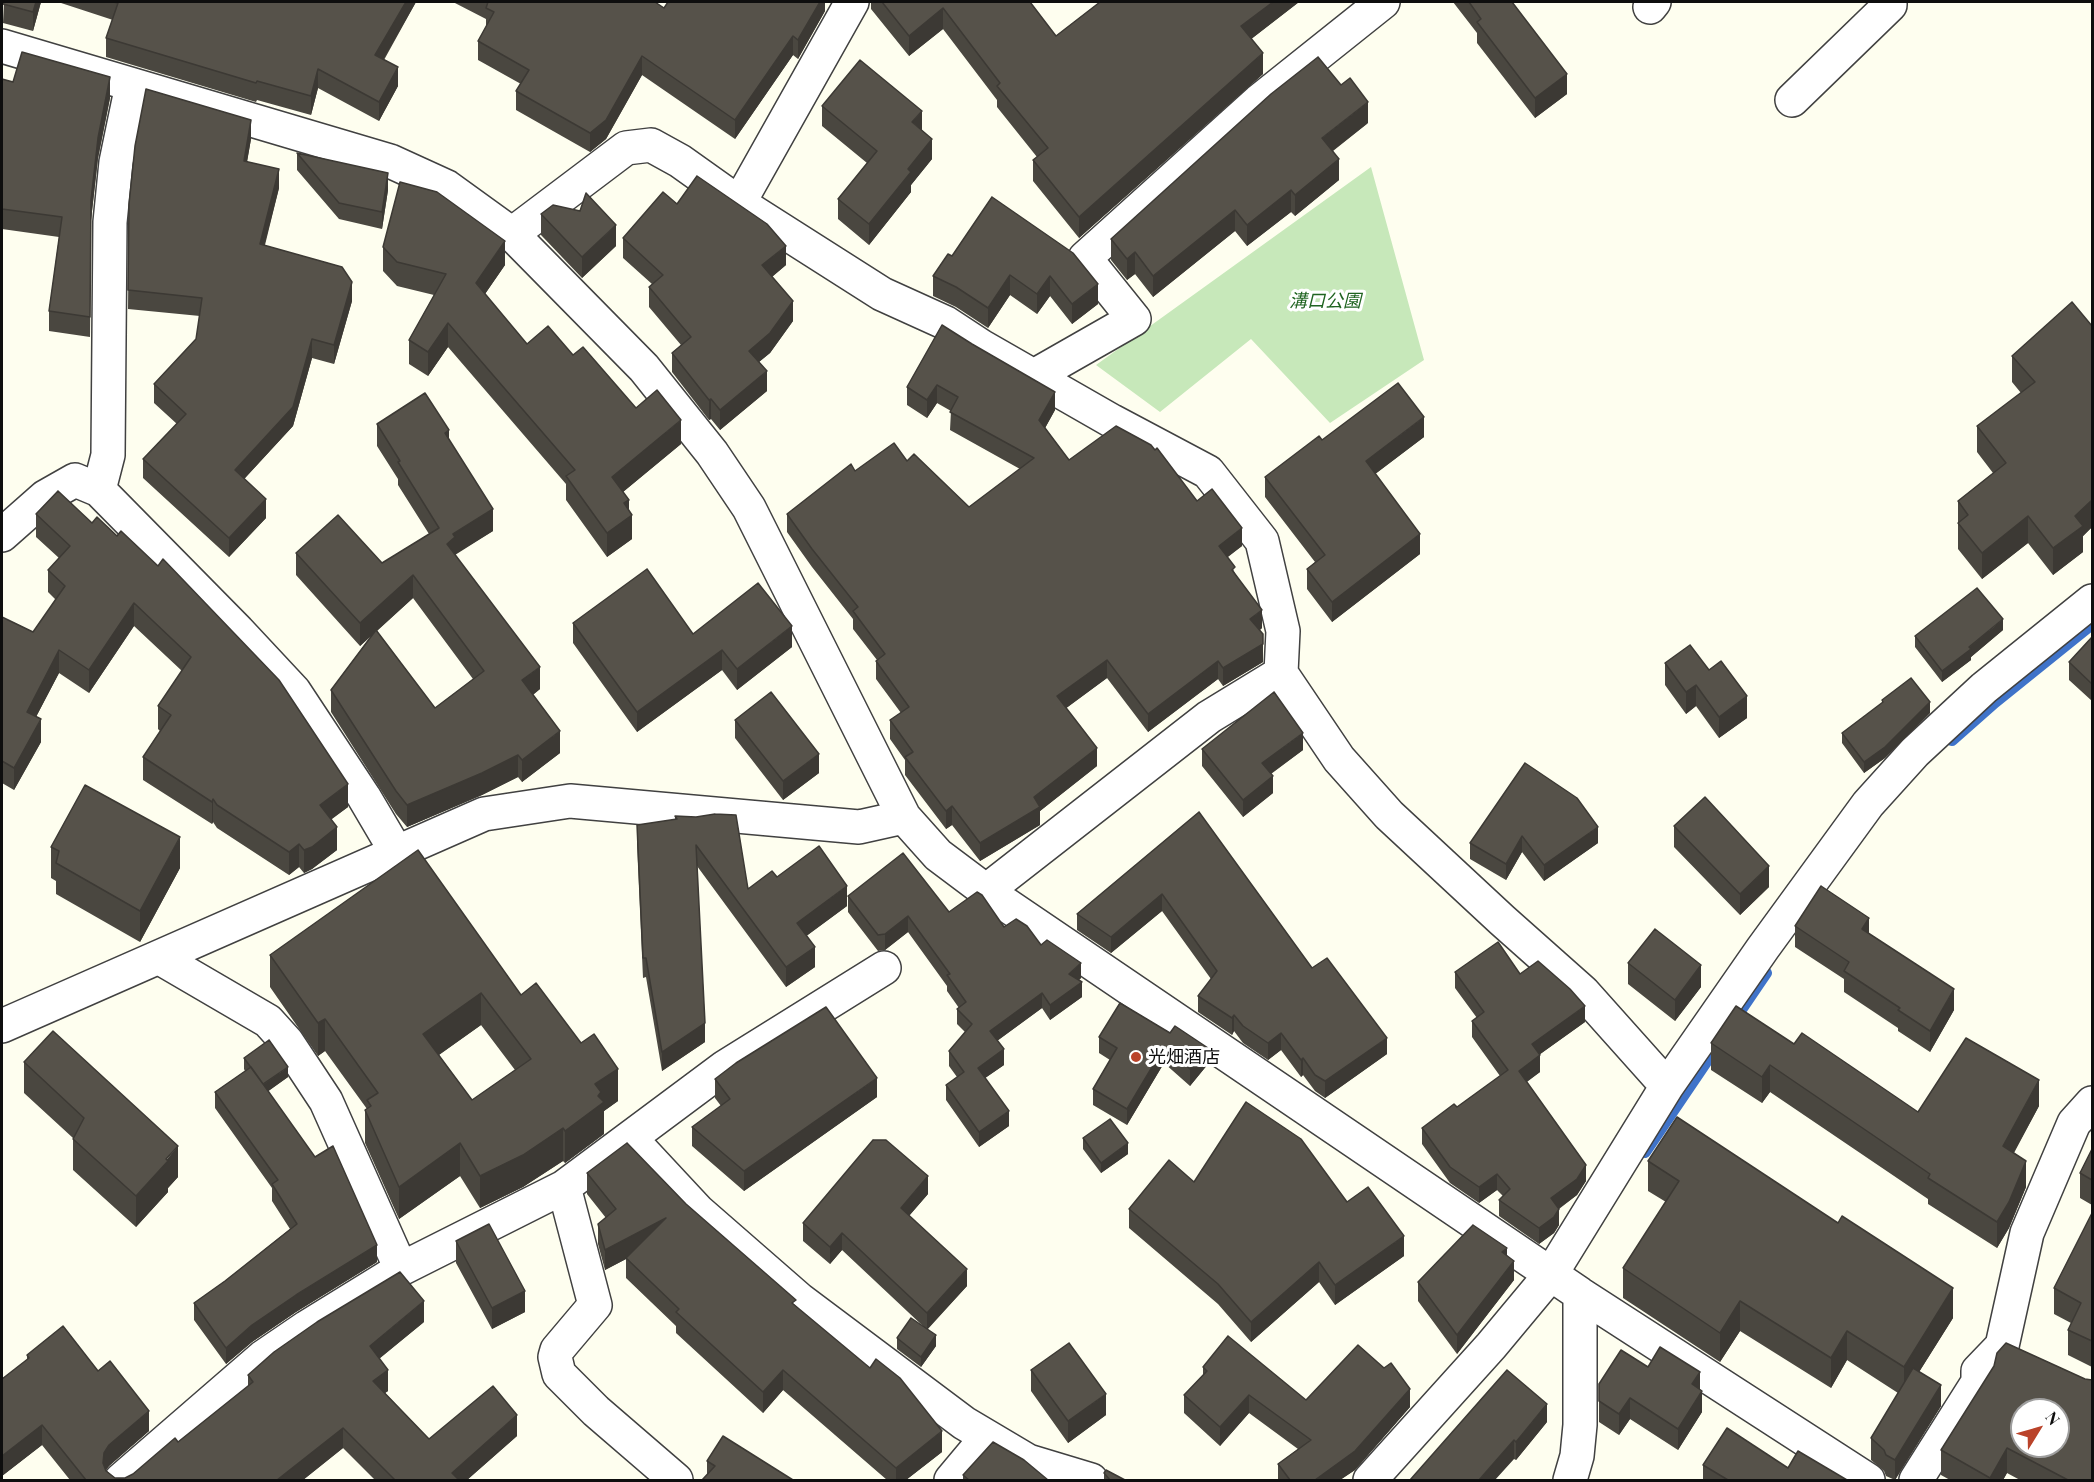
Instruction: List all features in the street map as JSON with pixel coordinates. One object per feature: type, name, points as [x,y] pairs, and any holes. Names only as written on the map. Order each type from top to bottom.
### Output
[{"type":"street","points":[[739,204],[851,2]]},
{"type":"street","points":[[1034,376],[1134,319],[1085,258],[1259,101],[1383,2]]},
{"type":"street","points":[[1792,100],[1890,2]]},
{"type":"street","points":[[2,46],[390,161],[447,188],[512,234],[644,368],[712,453],[749,508],[904,817],[938,855],[986,891],[1580,1294],[1868,1480]]},
{"type":"street","points":[[99,490],[108,455],[110,222],[116,162],[132,85]]},
{"type":"street","points":[[512,234],[626,148],[651,145],[680,161],[739,204],[882,294],[946,323],[1112,421],[1208,472],[1262,541],[1283,630],[1281,673],[1339,759],[1389,815],[1583,992],[1667,1086]]},
{"type":"street","points":[[2,535],[45,497],[75,480],[99,490],[294,691],[364,797],[397,853]]},
{"type":"street","points":[[1370,1480],[1491,1346],[1551,1274],[1667,1086],[1763,948],[1868,804],[1915,752],[1984,688],[2092,601]]},
{"type":"street","points":[[986,891],[1209,717],[1281,673]]},
{"type":"street","points":[[2,1026],[484,814],[570,801],[859,827],[904,817]]},
{"type":"street","points":[[160,958],[268,1021],[287,1042],[326,1101],[401,1269]]},
{"type":"street","points":[[121,1480],[263,1357],[307,1327],[401,1269],[564,1187],[725,1067],[884,968]]},
{"type":"street","points":[[1916,1480],[1978,1382],[1978,1371],[2002,1346],[2027,1233],[2074,1123],[2092,1103]]},
{"type":"street","points":[[630,1138],[698,1211],[800,1300],[964,1423],[1028,1461],[1091,1480]]},
{"type":"street","points":[[564,1187],[595,1305],[557,1350],[555,1357],[559,1374],[596,1411],[676,1480]]},
{"type":"street","points":[[1570,1480],[1577,1456],[1580,1425],[1580,1294]]},
{"type":"street","points":[[2002,1346],[2032,1360]]},
{"type":"street","points":[[951,1480],[987,1437]]},
{"type":"green space","name":"溝口公園","points":[[1371,167],[1424,360],[1330,423],[1251,339],[1160,412],[1096,365]]},
{"type":"building","points":[[4,2],[36,2],[33,12],[3,4]]},
{"type":"building","points":[[113,2],[406,2],[375,55],[398,67],[379,102],[318,69],[311,96],[257,81],[256,83],[106,38],[118,3]]},
{"type":"building","points":[[488,2],[655,2],[664,8],[668,2],[820,2],[798,40],[793,36],[735,120],[642,56],[606,120],[590,133],[516,91],[529,70],[478,41],[494,12],[486,8]]},
{"type":"building","points":[[882,2],[1030,2],[1056,36],[1100,2],[1273,2],[1241,26],[1263,53],[1079,217],[1033,160],[1048,148],[997,86],[1000,83],[943,8],[909,36]]},
{"type":"building","points":[[1469,2],[1512,2],[1567,74],[1535,98],[1477,22],[1481,19]]},
{"type":"building","points":[[22,52],[110,77],[98,138],[91,200],[90,317],[49,311],[62,217],[2,209],[2,79],[13,82]]},
{"type":"building","points":[[1318,57],[1341,85],[1350,78],[1368,102],[1322,138],[1339,159],[1295,195],[1291,190],[1247,225],[1235,210],[1153,276],[1135,252],[1127,259],[1111,239],[1271,94]]},
{"type":"building","points":[[860,60],[922,111],[912,122],[932,139],[908,169],[911,172],[869,224],[838,199],[877,151],[822,106]]},
{"type":"building","points":[[146,89],[251,120],[244,161],[279,169],[260,244],[342,267],[352,282],[334,345],[312,339],[293,407],[235,470],[266,499],[229,538],[143,459],[186,414],[154,384],[196,339],[202,298],[128,290],[129,204],[135,146]]},
{"type":"building","points":[[297,153],[388,173],[382,212],[339,203]]},
{"type":"building","points":[[697,176],[767,224],[786,246],[762,265],[793,301],[770,333],[749,351],[767,371],[720,410],[711,399],[709,400],[672,353],[691,337],[649,287],[663,275],[623,238],[663,192],[677,204]]},
{"type":"building","points":[[400,182],[437,192],[505,241],[476,283],[527,344],[548,326],[573,355],[583,347],[636,408],[657,390],[681,420],[612,477],[629,500],[624,503],[632,515],[607,533],[566,476],[575,470],[448,323],[428,352],[409,340],[446,274],[397,262],[383,247]]},
{"type":"building","points":[[586,193],[616,225],[582,257],[541,214],[553,205],[580,211]]},
{"type":"building","points":[[992,197],[1073,253],[1098,284],[1072,304],[1050,276],[1037,294],[1010,275],[988,308],[956,287],[933,276],[948,254],[952,256]]},
{"type":"building","points":[[2072,302],[2092,326],[2092,500],[2075,516],[2083,526],[2053,548],[2028,516],[1982,553],[1958,523],[1968,515],[1958,501],[2006,463],[1977,426],[2035,382],[2012,356]]},
{"type":"building","points":[[942,325],[1055,392],[1039,420],[1069,460],[1116,426],[1151,445],[1155,450],[1157,448],[1197,501],[1212,489],[1242,528],[1219,546],[1235,567],[1232,570],[1262,610],[1250,619],[1263,634],[1263,644],[1223,668],[1218,661],[1148,714],[1107,660],[1057,696],[1097,748],[1034,797],[1040,807],[980,843],[952,806],[946,811],[905,757],[913,752],[890,720],[909,707],[876,661],[885,654],[853,611],[858,607],[787,514],[851,464],[855,471],[894,443],[907,461],[914,454],[969,507],[1034,458],[950,412],[958,397],[937,385],[927,400],[907,387]]},
{"type":"building","points":[[1398,383],[1424,417],[1366,461],[1420,534],[1332,602],[1307,569],[1325,555],[1265,477],[1319,436],[1322,440]]},
{"type":"building","points":[[425,393],[449,430],[445,433],[493,509],[453,534],[455,537],[447,544],[540,667],[522,680],[560,731],[522,760],[518,755],[407,805],[331,690],[376,630],[435,708],[484,671],[413,575],[360,623],[296,553],[338,515],[382,563],[439,528],[377,424]]},
{"type":"building","points":[[58,491],[92,523],[97,517],[117,536],[121,531],[158,566],[163,559],[279,680],[348,784],[320,805],[337,827],[312,847],[304,850],[299,844],[289,852],[217,805],[213,799],[212,802],[143,757],[171,715],[158,706],[191,657],[134,603],[89,670],[59,650],[27,712],[41,719],[14,768],[2,761],[2,617],[33,632],[65,586],[48,570],[70,546],[36,514]]},
{"type":"building","points":[[647,569],[693,634],[758,583],[792,626],[737,669],[722,650],[637,712],[573,623]]},
{"type":"building","points":[[1977,588],[2003,619],[1969,647],[1971,649],[1942,671],[1915,636]]},
{"type":"building","points":[[2092,637],[2092,684],[2069,662]]},
{"type":"building","points":[[1690,645],[1709,670],[1721,661],[1747,696],[1719,717],[1696,685],[1686,692],[1665,663]]},
{"type":"building","points":[[1911,678],[1930,702],[1885,747],[1864,762],[1842,733]]},
{"type":"building","points":[[771,692],[819,754],[783,781],[735,720]]},
{"type":"building","points":[[1274,692],[1303,733],[1262,763],[1273,776],[1243,800],[1202,749]]},
{"type":"building","points":[[1525,763],[1577,798],[1598,827],[1544,865],[1522,836],[1506,864],[1470,843]]},
{"type":"building","points":[[85,785],[180,837],[140,911],[56,863],[59,851],[51,847]]},
{"type":"building","points":[[1705,797],[1769,866],[1740,894],[1674,826]]},
{"type":"building","points":[[1199,812],[1312,968],[1327,958],[1387,1038],[1325,1081],[1315,1075],[1303,1058],[1301,1060],[1281,1033],[1268,1043],[1243,1026],[1234,1015],[1232,1018],[1198,996],[1217,971],[1162,894],[1111,937],[1077,914]]},
{"type":"building","points":[[715,814],[736,815],[748,889],[772,871],[777,877],[819,846],[847,886],[797,923],[815,947],[786,967],[696,845],[705,1023],[662,1052],[646,958],[643,958],[637,825],[677,819],[675,816],[696,817]]},
{"type":"building","points":[[418,850],[521,995],[536,983],[581,1043],[594,1034],[618,1069],[595,1084],[601,1092],[598,1096],[604,1102],[565,1131],[563,1128],[523,1155],[480,1176],[460,1143],[399,1187],[365,1110],[371,1106],[367,1100],[378,1093],[325,1019],[318,1023],[270,955]],"holes":[[[481,993],[531,1059],[472,1100],[423,1034]]]},
{"type":"building","points":[[903,853],[949,912],[977,892],[982,895],[1004,927],[1016,919],[1027,926],[1041,945],[1047,940],[1081,963],[1069,974],[1082,982],[1050,1005],[1042,993],[990,1031],[1004,1049],[978,1068],[1009,1111],[979,1132],[946,1085],[964,1072],[949,1051],[972,1024],[957,1009],[966,1002],[947,975],[950,974],[908,916],[885,934],[878,935],[848,896]]},
{"type":"building","points":[[1821,886],[1869,918],[1862,929],[1954,989],[1930,1031],[1844,971],[1849,962],[1795,926]]},
{"type":"building","points":[[1655,929],[1701,965],[1675,1000],[1628,963]]},
{"type":"building","points":[[1498,942],[1520,974],[1538,961],[1570,989],[1585,1006],[1532,1044],[1540,1055],[1519,1071],[1586,1165],[1577,1179],[1551,1198],[1559,1209],[1554,1217],[1539,1228],[1499,1200],[1510,1189],[1497,1174],[1479,1187],[1450,1167],[1422,1128],[1454,1104],[1457,1107],[1508,1070],[1472,1021],[1484,1012],[1455,972]]},
{"type":"building","points":[[1120,1003],[1170,1033],[1175,1026],[1208,1048],[1190,1069],[1164,1047],[1127,1109],[1093,1089],[1117,1048],[1099,1037]]},
{"type":"building","points":[[1736,1006],[1794,1044],[1802,1033],[1918,1112],[1966,1038],[2039,1080],[2003,1146],[2026,1161],[2009,1202],[1997,1222],[1928,1178],[1930,1174],[1770,1065],[1762,1077],[1711,1043]]},
{"type":"building","points":[[826,1007],[877,1078],[744,1171],[692,1127],[730,1099],[715,1079],[736,1063]]},
{"type":"building","points":[[53,1031],[178,1146],[166,1159],[168,1161],[136,1196],[73,1139],[84,1118],[24,1062]]},
{"type":"building","points":[[269,1040],[288,1067],[263,1084],[244,1058]]},
{"type":"building","points":[[251,1067],[315,1157],[333,1146],[377,1245],[252,1325],[226,1348],[194,1303],[297,1224],[272,1184],[278,1180],[215,1092]]},
{"type":"building","points":[[1246,1102],[1301,1139],[1347,1202],[1368,1187],[1404,1236],[1335,1285],[1319,1262],[1251,1322],[1218,1284],[1129,1209],[1169,1160],[1194,1182]]},
{"type":"building","points":[[1677,1117],[1838,1223],[1842,1216],[1953,1288],[1904,1367],[1847,1331],[1831,1358],[1740,1301],[1720,1333],[1623,1268],[1679,1181],[1648,1161]]},
{"type":"building","points":[[1110,1119],[1128,1143],[1101,1163],[1083,1138]]},
{"type":"building","points":[[873,1140],[886,1140],[928,1176],[901,1208],[967,1269],[927,1313],[842,1233],[830,1247],[803,1223]]},
{"type":"building","points":[[627,1143],[686,1204],[796,1300],[792,1303],[870,1368],[876,1359],[900,1378],[942,1431],[896,1468],[783,1370],[763,1392],[676,1312],[679,1309],[626,1258],[666,1218],[605,1250],[598,1224],[616,1209],[587,1173]]},
{"type":"building","points":[[2092,1149],[2092,1180],[2080,1173]]},
{"type":"building","points":[[2092,1213],[2092,1341],[2068,1330],[2081,1303],[2054,1288]]},
{"type":"building","points":[[489,1224],[525,1291],[492,1308],[456,1241]]},
{"type":"building","points":[[1473,1225],[1507,1248],[1502,1252],[1514,1261],[1457,1335],[1418,1282]]},
{"type":"building","points":[[400,1272],[424,1301],[370,1346],[388,1370],[373,1381],[429,1439],[493,1386],[517,1415],[452,1473],[457,1480],[395,1480],[343,1428],[277,1480],[86,1480],[42,1425],[2,1456],[2,1379],[29,1358],[27,1355],[63,1326],[98,1371],[110,1361],[149,1411],[109,1445],[104,1453],[103,1463],[106,1471],[115,1478],[125,1478],[133,1474],[175,1438],[178,1442],[253,1382],[248,1375],[274,1352],[317,1322]]},
{"type":"building","points":[[911,1318],[936,1335],[921,1357],[897,1338]]},
{"type":"building","points":[[1228,1336],[1306,1400],[1358,1345],[1384,1368],[1391,1363],[1410,1389],[1355,1451],[1315,1480],[1290,1480],[1278,1464],[1311,1440],[1249,1395],[1220,1427],[1184,1395],[1207,1371],[1203,1367]]},
{"type":"building","points":[[1069,1343],[1106,1394],[1068,1421],[1031,1370]]},
{"type":"building","points":[[2006,1343],[2085,1379],[2092,1380],[2092,1480],[2068,1480],[2026,1458],[2070,1458],[2070,1398],[2010,1398],[2010,1450],[2007,1448],[1990,1478],[1941,1450],[1994,1366],[1997,1353]]},
{"type":"building","points":[[1660,1347],[1700,1372],[1692,1384],[1702,1391],[1678,1429],[1630,1398],[1619,1414],[1599,1401],[1599,1384],[1621,1350],[1648,1367]]},
{"type":"building","points":[[1913,1368],[1941,1385],[1895,1460],[1886,1455],[1884,1450],[1871,1438]]},
{"type":"building","points":[[1507,1370],[1547,1404],[1516,1442],[1514,1440],[1479,1480],[1410,1480]]},
{"type":"building","points":[[1727,1428],[1788,1468],[1798,1451],[1847,1480],[1728,1480],[1703,1465]]},
{"type":"building","points":[[723,1436],[793,1480],[702,1480],[715,1466],[707,1461]]},
{"type":"building","points":[[993,1442],[1024,1460],[1048,1480],[969,1480],[963,1475]]},
{"type":"building","points":[[1106,1470],[1125,1480],[1110,1480],[1104,1473]]},
{"type":"waterway","points":[[1952,740],[1995,702],[2092,624]]},
{"type":"waterway","points":[[1732,1023],[1766,973]]},
{"type":"waterway","points":[[1645,1152],[1721,1040]]},
{"type":"place","name":"光畑酒店","points":[[1136,1057]]}]
